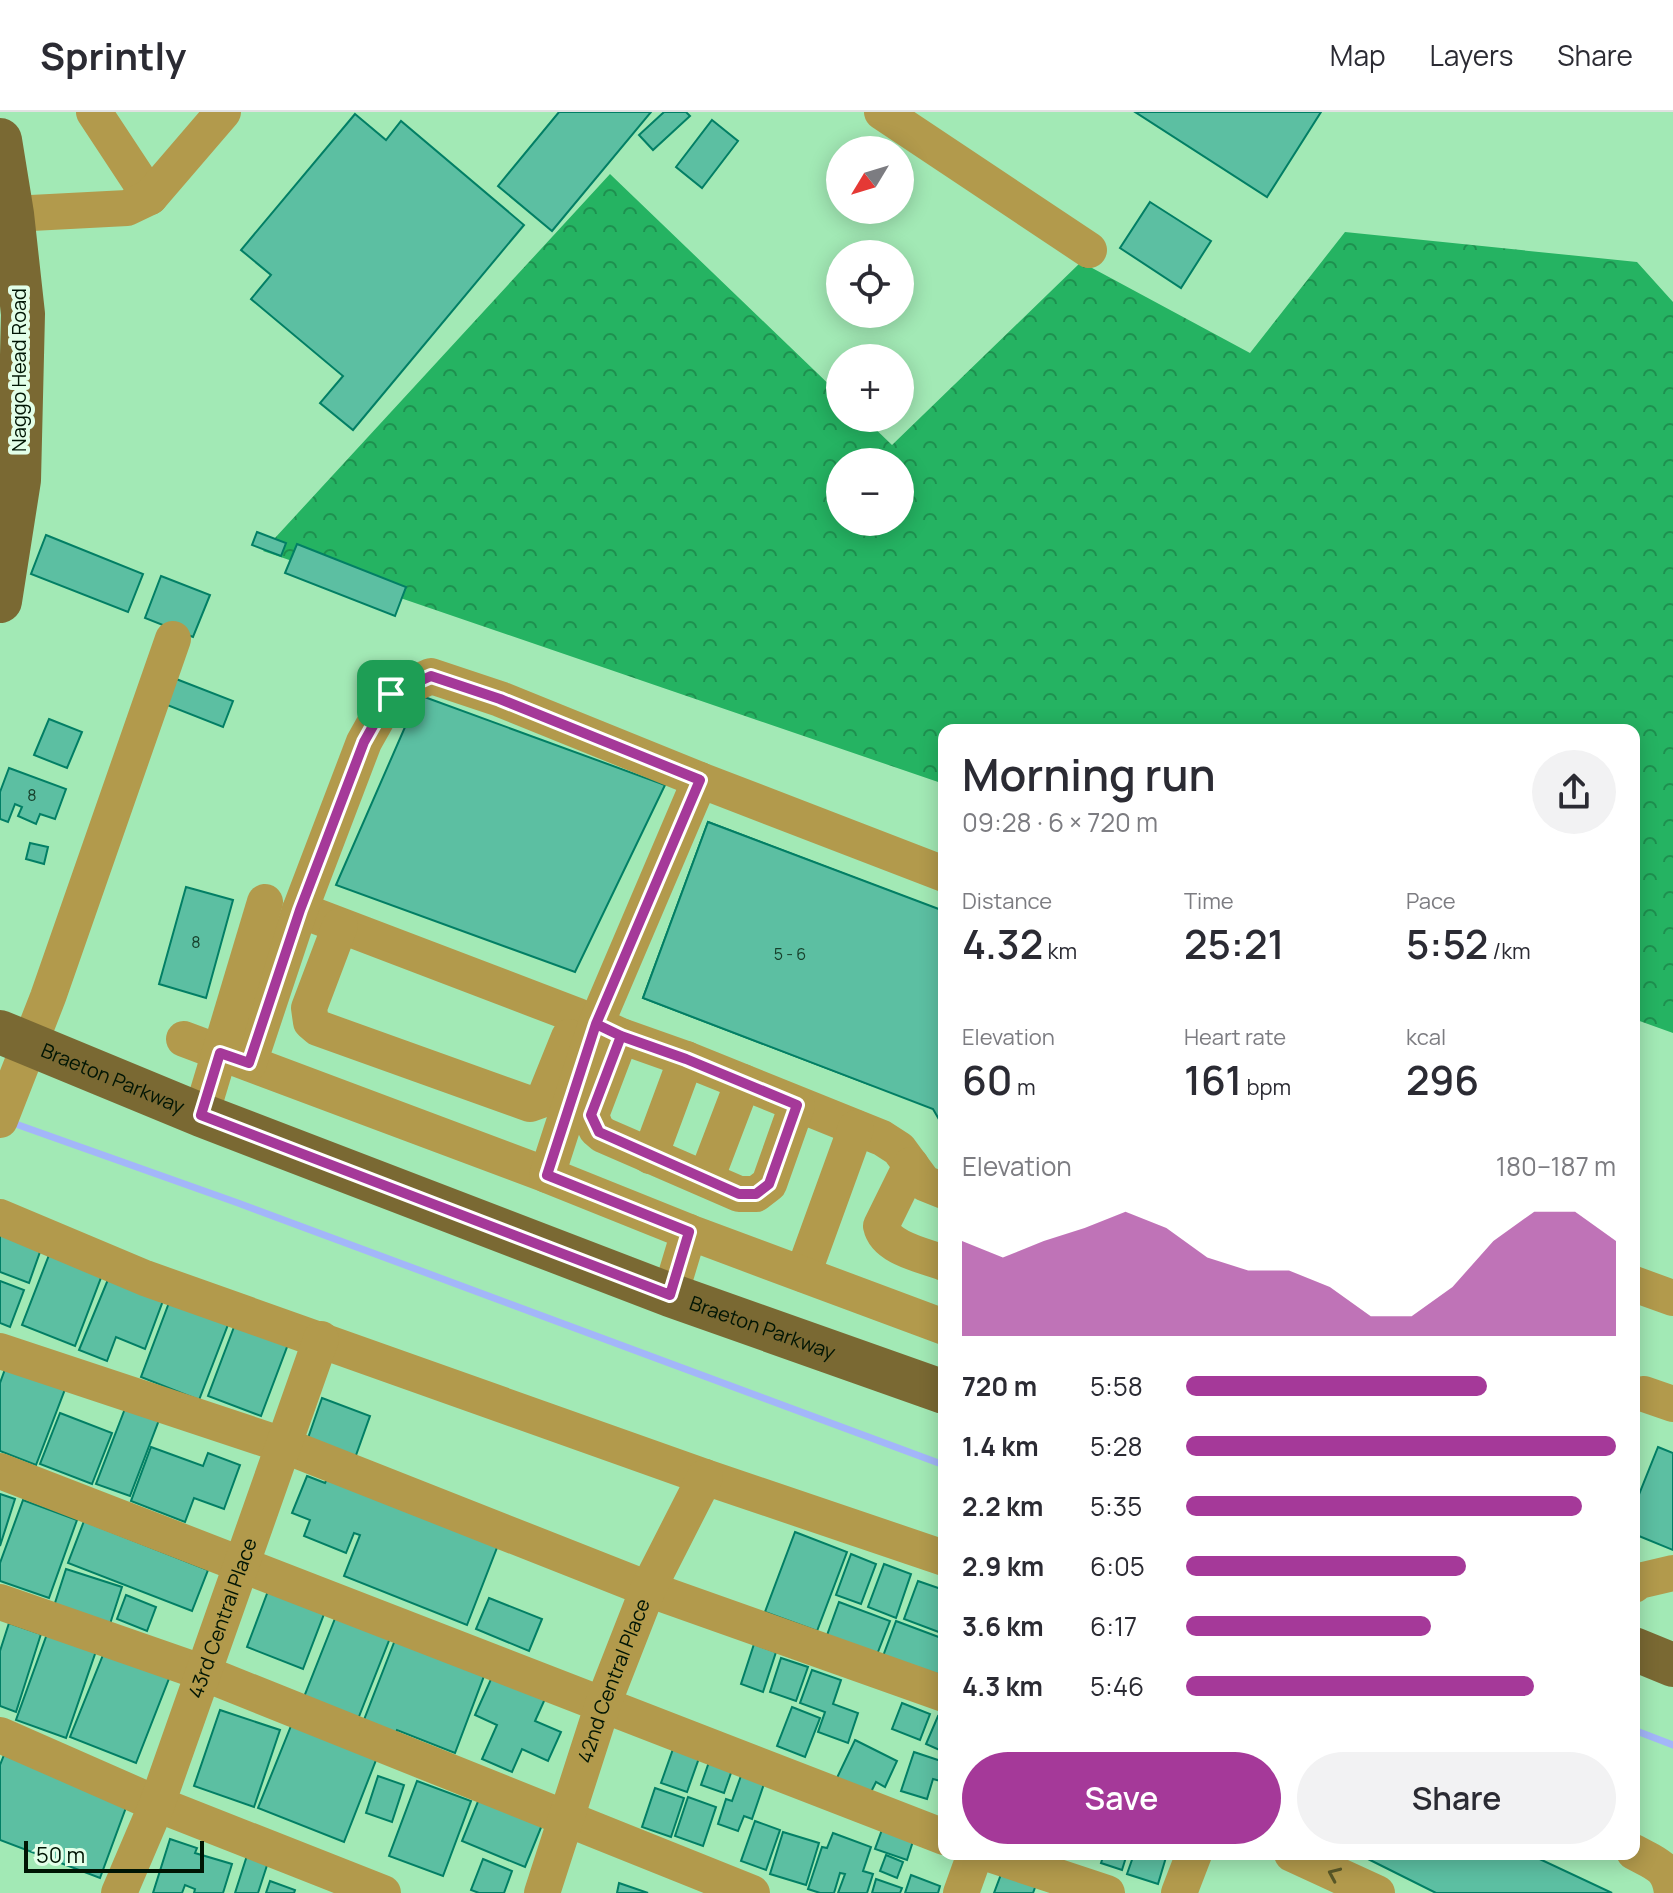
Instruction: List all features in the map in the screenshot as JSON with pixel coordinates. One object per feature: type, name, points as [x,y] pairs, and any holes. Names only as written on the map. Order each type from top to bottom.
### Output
[{"type":"main road","name":"Naggo Head Road","points":[[0,140],[23,314],[19,480],[0,601]]},
{"type":"main road","name":"Braeton Parkway","points":[[15,1037],[201,1115],[670,1295],[938,1390]]},
{"type":"main road","points":[[1640,1651],[1673,1665]]},
{"type":"street","points":[[94,112],[150,197]]},
{"type":"street","points":[[12,214],[127,208],[150,197],[223,112]]},
{"type":"street","points":[[882,112],[1089,250]]},
{"type":"street","points":[[3,1112],[15,1037],[173,639]]},
{"type":"street","points":[[201,1115],[235,1058],[300,910],[364,742],[391,694],[431,676],[500,699],[938,872]]},
{"type":"street","points":[[547,1175],[599,1026],[700,780]]},
{"type":"street","points":[[235,1058],[265,902]]},
{"type":"street","points":[[300,910],[686,1059],[891,1143],[924,1183],[938,1189]]},
{"type":"street","points":[[340,926],[309,1008],[311,1022],[318,1028],[530,1104],[544,1099],[599,1026]]},
{"type":"street","points":[[599,1026],[591,1115],[596,1129],[650,1156],[745,1195],[766,1189],[797,1105]]},
{"type":"street","points":[[184,1039],[938,1325]]},
{"type":"street","points":[[650,1156],[686,1059]]},
{"type":"street","points":[[706,1179],[743,1082]]},
{"type":"street","points":[[803,1274],[856,1128]]},
{"type":"street","points":[[911,1165],[881,1226],[882,1231],[890,1242],[938,1261]]},
{"type":"street","points":[[0,1217],[145,1278],[705,1477],[938,1556]]},
{"type":"street","points":[[670,1295],[689,1232]]},
{"type":"street","points":[[1640,1286],[1673,1298]]},
{"type":"street","name":"43rd Central Place","points":[[119,1893],[157,1804],[201,1672],[243,1564],[321,1339]]},
{"type":"street","points":[[0,1351],[283,1445],[648,1589],[938,1692]]},
{"type":"street","points":[[0,1471],[938,1835]]},
{"type":"street","name":"42nd Central Place","points":[[542,1893],[603,1704],[648,1589],[705,1477]]},
{"type":"street","points":[[1640,1583],[1673,1573]]},
{"type":"street","points":[[0,1602],[201,1672],[752,1893]]},
{"type":"street","points":[[0,1735],[157,1804],[383,1893]]},
{"type":"street","points":[[961,1893],[973,1860]]},
{"type":"street","points":[[1007,1860],[1107,1893]]},
{"type":"street","points":[[1179,1893],[1192,1860]]},
{"type":"street","points":[[1305,1860],[1377,1893]]},
{"type":"green space","points":[[610,174],[826,382],[826,432],[879,432],[892,445],[905,432],[914,432],[914,424],[1081,262],[1250,353],[1345,232],[1637,262],[1673,302],[1673,1033],[1640,1021],[1640,724],[938,724],[938,782],[263,551]]},
{"type":"building","points":[[559,112],[651,112],[552,231],[498,186]]},
{"type":"building","points":[[664,112],[686,112],[690,116],[653,150],[639,135]]},
{"type":"building","points":[[1135,112],[1321,112],[1267,197]]},
{"type":"building","points":[[355,114],[386,140],[401,121],[524,225],[353,430],[320,403],[343,376],[251,299],[271,275],[241,250]]},
{"type":"building","points":[[712,120],[738,141],[702,188],[676,167]]},
{"type":"building","points":[[1150,202],[1211,241],[1181,288],[1120,248]]},
{"type":"building","points":[[257,532],[286,543],[281,556],[252,545]]},
{"type":"building","points":[[46,535],[143,574],[128,612],[31,574]]},
{"type":"building","points":[[297,544],[406,587],[395,616],[285,573]]},
{"type":"building","points":[[161,576],[210,595],[193,637],[145,618]]},
{"type":"building","points":[[171,677],[233,701],[223,727],[162,703]]},
{"type":"building","points":[[419,695],[665,785],[575,972],[336,885]]},
{"type":"building","points":[[49,719],[82,732],[67,768],[34,755]]},
{"type":"building","points":[[9,768],[66,789],[55,819],[40,814],[36,824],[18,816],[22,807],[15,804],[8,822],[0,819],[0,792]]},
{"type":"building","points":[[708,822],[937,909],[871,1085],[643,998]]},
{"type":"building","points":[[708,822],[938,909],[938,1118],[933,1109],[643,998]]},
{"type":"building","points":[[30,843],[48,847],[44,864],[26,859]]},
{"type":"building","points":[[186,887],[233,900],[206,998],[159,984]]},
{"type":"building","points":[[0,1233],[41,1249],[29,1283],[0,1272]]},
{"type":"building","points":[[49,1255],[102,1275],[75,1346],[22,1325]]},
{"type":"building","points":[[109,1277],[164,1298],[145,1349],[116,1337],[107,1361],[79,1350]]},
{"type":"building","points":[[0,1281],[24,1290],[10,1327],[0,1323]]},
{"type":"building","points":[[170,1300],[229,1322],[199,1400],[141,1377]]},
{"type":"building","points":[[237,1319],[290,1339],[261,1416],[208,1396]]},
{"type":"building","points":[[8,1361],[67,1384],[36,1465],[0,1451],[0,1383]]},
{"type":"building","points":[[322,1398],[370,1416],[355,1458],[307,1441]]},
{"type":"building","points":[[126,1406],[159,1420],[130,1496],[96,1484]]},
{"type":"building","points":[[60,1413],[112,1433],[92,1484],[40,1464]]},
{"type":"building","points":[[151,1447],[203,1466],[208,1453],[240,1465],[224,1509],[194,1498],[185,1522],[131,1501]]},
{"type":"building","points":[[1658,1447],[1673,1453],[1673,1550],[1640,1536],[1640,1492]]},
{"type":"building","points":[[307,1476],[325,1483],[328,1477],[498,1545],[467,1625],[344,1576],[360,1535],[354,1533],[346,1553],[304,1536],[310,1520],[292,1513]]},
{"type":"building","points":[[0,1494],[15,1499],[0,1546]]},
{"type":"building","points":[[23,1500],[77,1520],[49,1598],[0,1581],[0,1563]]},
{"type":"building","points":[[84,1521],[208,1570],[192,1611],[68,1563]]},
{"type":"building","points":[[795,1532],[847,1552],[817,1631],[765,1612]]},
{"type":"building","points":[[851,1554],[876,1564],[861,1604],[836,1595]]},
{"type":"building","points":[[884,1564],[911,1574],[896,1618],[868,1607]]},
{"type":"building","points":[[66,1569],[122,1587],[110,1624],[54,1606]]},
{"type":"building","points":[[918,1581],[938,1588],[938,1632],[904,1619]]},
{"type":"building","points":[[268,1591],[324,1614],[303,1669],[247,1647]]},
{"type":"building","points":[[126,1595],[156,1607],[147,1631],[117,1619]]},
{"type":"building","points":[[489,1598],[542,1619],[529,1651],[476,1629]]},
{"type":"building","points":[[839,1602],[890,1621],[876,1657],[826,1638]]},
{"type":"building","points":[[336,1616],[390,1638],[358,1719],[304,1697]]},
{"type":"building","points":[[896,1621],[938,1637],[936,1680],[882,1659]]},
{"type":"building","points":[[9,1623],[41,1634],[16,1712],[0,1706],[0,1651]]},
{"type":"building","points":[[47,1634],[96,1651],[66,1738],[16,1720]]},
{"type":"building","points":[[395,1640],[484,1676],[455,1753],[397,1730],[395,1737],[362,1725]]},
{"type":"building","points":[[754,1644],[776,1652],[763,1692],[741,1684]]},
{"type":"building","points":[[105,1650],[170,1676],[136,1763],[70,1737]]},
{"type":"building","points":[[781,1658],[808,1667],[796,1701],[770,1692]]},
{"type":"building","points":[[496,1668],[549,1690],[535,1721],[561,1732],[548,1761],[522,1749],[512,1772],[482,1759],[497,1725],[475,1715]]},
{"type":"building","points":[[812,1670],[841,1680],[833,1704],[858,1713],[848,1743],[818,1732],[825,1712],[800,1703]]},
{"type":"building","points":[[902,1703],[930,1714],[920,1740],[892,1729]]},
{"type":"building","points":[[792,1707],[820,1718],[805,1757],[777,1746]]},
{"type":"building","points":[[220,1710],[280,1730],[254,1807],[194,1786]]},
{"type":"building","points":[[938,1716],[938,1749],[926,1744]]},
{"type":"building","points":[[293,1721],[378,1755],[344,1842],[258,1808]]},
{"type":"building","points":[[855,1740],[897,1761],[885,1787],[876,1782],[868,1798],[835,1782]]},
{"type":"building","points":[[673,1749],[699,1758],[687,1792],[661,1783]]},
{"type":"building","points":[[914,1752],[938,1760],[938,1780],[933,1779],[927,1799],[901,1791]]},
{"type":"building","points":[[4,1755],[128,1802],[100,1878],[0,1840],[0,1765]]},
{"type":"building","points":[[709,1762],[732,1770],[724,1793],[701,1785]]},
{"type":"building","points":[[742,1773],[765,1781],[752,1819],[744,1816],[738,1831],[718,1824],[726,1799],[732,1801]]},
{"type":"building","points":[[378,1776],[404,1785],[392,1822],[366,1813]]},
{"type":"building","points":[[417,1781],[471,1801],[443,1876],[389,1856]]},
{"type":"building","points":[[655,1788],[684,1798],[671,1837],[642,1827]]},
{"type":"building","points":[[688,1797],[716,1807],[703,1846],[675,1836]]},
{"type":"building","points":[[479,1799],[542,1825],[525,1867],[462,1841]]},
{"type":"building","points":[[755,1821],[780,1830],[766,1870],[741,1861]]},
{"type":"building","points":[[883,1827],[914,1838],[907,1860],[875,1849]]},
{"type":"building","points":[[783,1832],[819,1843],[806,1885],[770,1874]]},
{"type":"building","points":[[833,1833],[871,1847],[863,1871],[873,1874],[867,1893],[838,1893],[845,1874],[840,1873],[834,1893],[808,1889],[822,1847],[827,1848]]},
{"type":"building","points":[[170,1839],[197,1848],[195,1853],[232,1864],[223,1893],[194,1893],[195,1889],[185,1885],[182,1893],[153,1893]]},
{"type":"building","points":[[251,1843],[272,1850],[258,1893],[235,1893]]},
{"type":"building","points":[[886,1855],[903,1862],[897,1878],[880,1871]]},
{"type":"building","points":[[483,1859],[512,1871],[504,1893],[471,1890]]},
{"type":"building","points":[[1102,1860],[1125,1860],[1122,1870],[1101,1863]]},
{"type":"building","points":[[1132,1860],[1165,1860],[1158,1884],[1127,1874]]},
{"type":"building","points":[[1370,1860],[1542,1860],[1612,1893],[1436,1893]]},
{"type":"building","points":[[1003,1869],[1037,1882],[1033,1893],[994,1893]]},
{"type":"building","points":[[911,1875],[940,1886],[938,1893],[905,1893]]},
{"type":"building","points":[[876,1879],[902,1888],[900,1893],[872,1893]]},
{"type":"building","points":[[270,1881],[295,1890],[294,1893],[266,1893]]},
{"type":"building","points":[[619,1883],[648,1893],[617,1893]]},
{"type":"waterway","points":[[10,1122],[238,1203],[938,1463]]},
{"type":"waterway","points":[[1640,1732],[1673,1745]]},
{"type":"route","points":[[391,694],[364,742],[300,910],[249,1063],[220,1053],[201,1115],[670,1295],[689,1232],[547,1175],[596,1024],[621,1036],[591,1115],[599,1132],[739,1194],[756,1194],[769,1184],[797,1105],[596,1024],[700,780],[500,699],[431,676],[391,694]]}]
